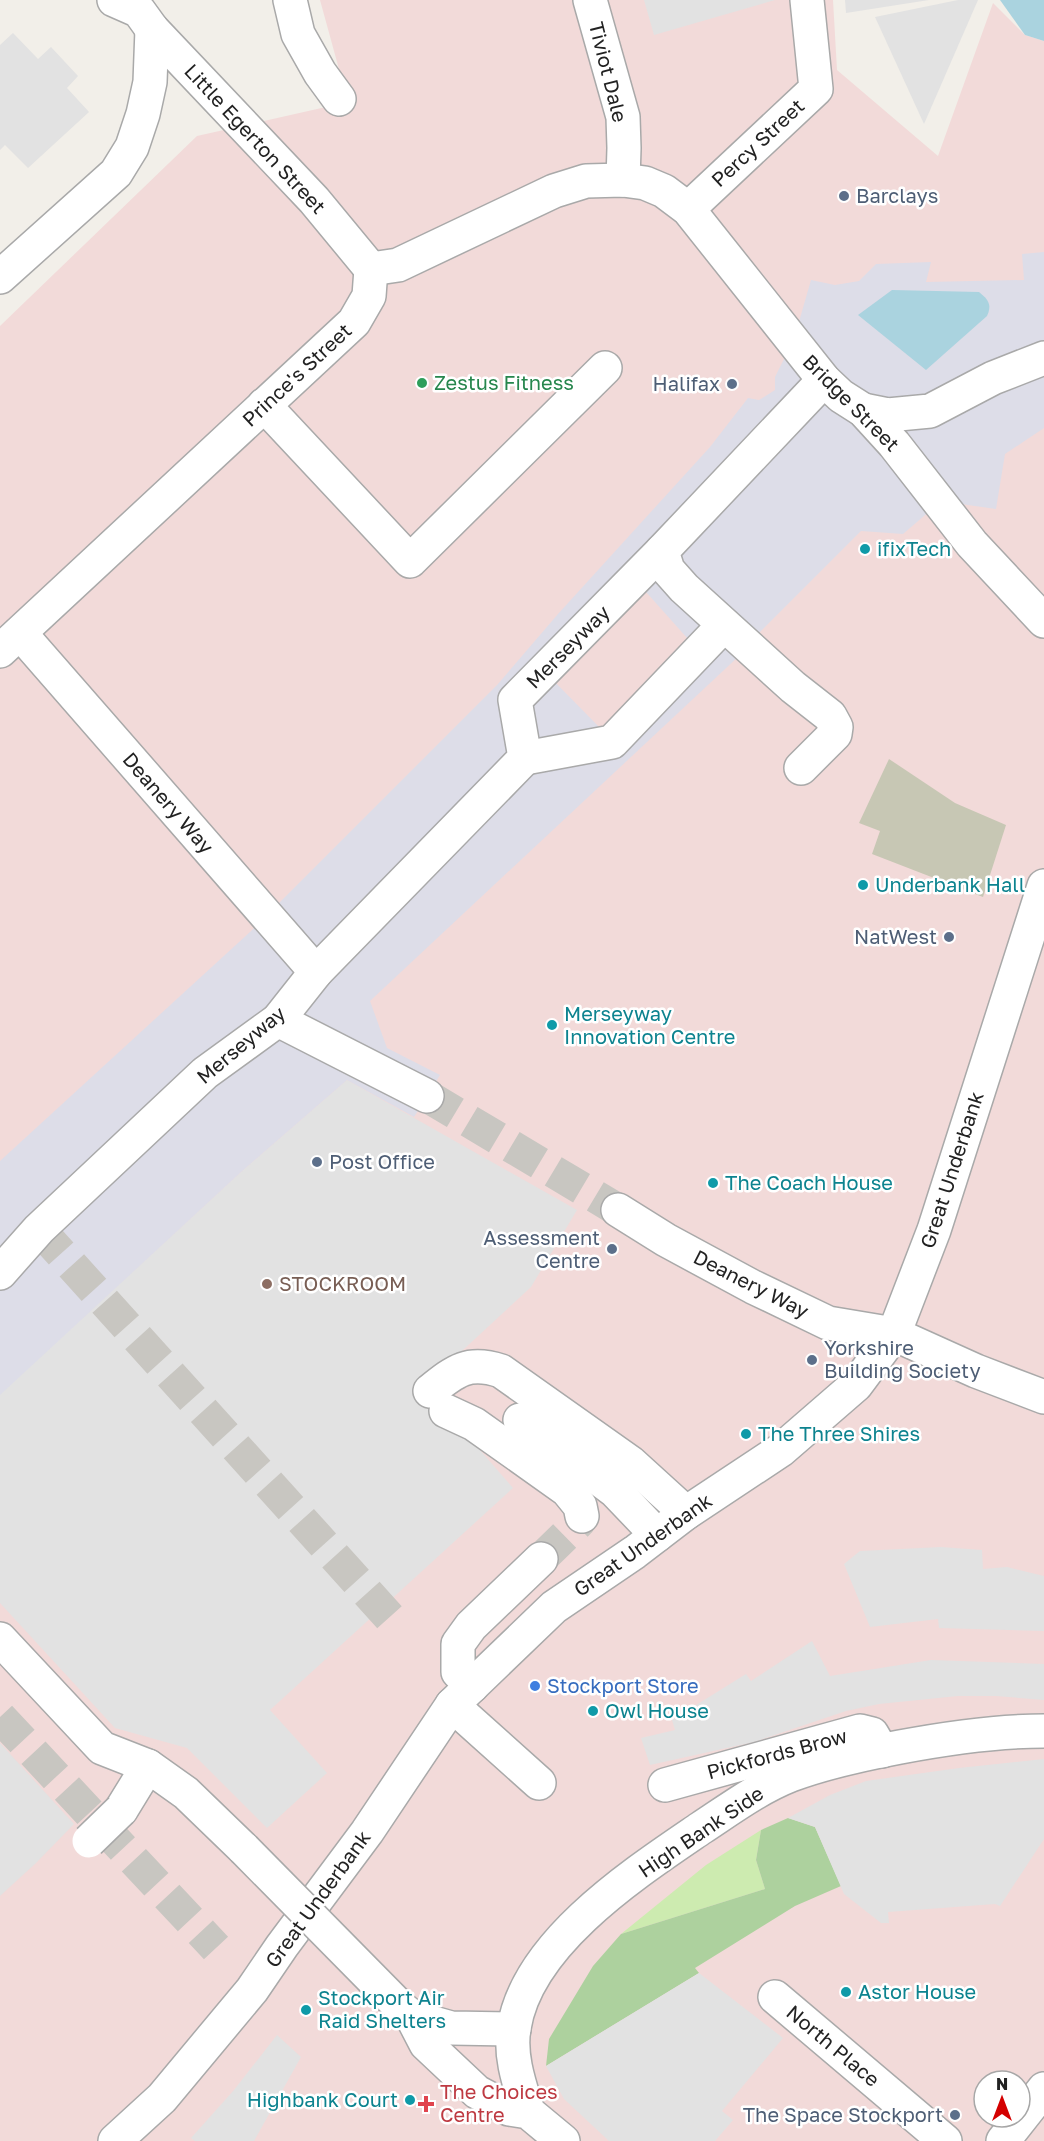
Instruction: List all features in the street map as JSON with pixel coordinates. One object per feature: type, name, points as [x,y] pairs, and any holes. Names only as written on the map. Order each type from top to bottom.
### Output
[{"type":"street","points":[[290,0],[298,34],[320,73],[339,99]]},
{"type":"street","name":"Tiviot Dale","points":[[590,0],[623,117],[623,180]]},
{"type":"street","name":"Percy Street","points":[[688,209],[816,89],[807,0]]},
{"type":"street","points":[[0,277],[116,173],[132,147],[150,82],[136,10]]},
{"type":"street","name":"Little Egerton Street","points":[[136,10],[314,200],[371,268]]},
{"type":"street","points":[[371,268],[398,265],[554,191],[586,181],[623,180]]},
{"type":"street","name":"Bridge Street","points":[[623,180],[645,183],[664,191],[688,209],[824,380],[841,396],[863,410],[894,444],[972,544],[1044,621]]},
{"type":"street","name":"Prince's Street","points":[[10,642],[354,322],[369,296],[371,268]]},
{"type":"street","points":[[863,410],[888,415],[930,411],[993,378],[1044,358]]},
{"type":"street","points":[[264,405],[410,561],[605,368]]},
{"type":"street","points":[[801,768],[835,734],[836,727],[830,716],[793,687],[724,625],[668,570],[662,551],[824,380]]},
{"type":"street","name":"Merseyway","points":[[0,1273],[39,1229],[206,1073],[278,1020],[316,972],[525,758],[515,700],[662,551]]},
{"type":"street","points":[[525,758],[612,742],[724,625]]},
{"type":"street","name":"Deanery Way","points":[[10,642],[316,972]]},
{"type":"street","name":"Great Underbank","points":[[115,2141],[162,2098],[252,1990],[462,1696],[554,1607],[789,1443],[856,1384],[894,1334],[934,1230],[1044,886]]},
{"type":"street","points":[[278,1020],[427,1096]]},
{"type":"street","name":"Deanery Way","points":[[618,1210],[666,1240],[753,1287],[828,1323],[894,1334],[976,1371],[1044,1397]]},
{"type":"street","points":[[582,1516],[580,1506],[567,1490],[482,1429],[438,1401],[461,1368],[476,1366],[501,1371],[631,1463],[686,1513]]},
{"type":"street","points":[[520,1420],[615,1491],[657,1535]]},
{"type":"street","points":[[539,1783],[462,1696],[458,1672],[458,1644],[471,1626],[541,1559]]},
{"type":"street","points":[[0,1639],[102,1748],[148,1766],[186,1793],[406,2012],[426,2044],[477,2092],[509,2109],[528,2112],[563,2141]]},
{"type":"street","name":"Pickfords Brow","points":[[664,1785],[860,1731],[872,1734],[882,1751]]},
{"type":"street","name":"High Bank Side","points":[[528,2112],[514,2056],[513,2029],[522,1998],[541,1964],[585,1915],[654,1860],[741,1801],[788,1776],[836,1761],[882,1751],[992,1733],[1044,1731]]},
{"type":"street","points":[[89,1841],[121,1810],[148,1766]]},
{"type":"street","name":"North Place","points":[[775,1997],[945,2141]]},
{"type":"street","points":[[406,2012],[451,2028],[513,2029]]},
{"type":"street","points":[[1003,2141],[1044,2089]]},
{"type":"shaded area","points":[[320,0],[833,0],[837,70],[938,156],[993,3],[1025,35],[1044,41],[1044,2141],[0,2141],[0,326],[197,136],[348,102]]},
{"type":"shaded area","points":[[644,0],[775,0],[654,35]]},
{"type":"shaded area","points":[[845,0],[929,0],[846,13]]},
{"type":"shaded area","points":[[958,0],[978,0],[924,124],[875,17]]},
{"type":"shaded area","points":[[13,33],[38,59],[51,47],[78,76],[67,88],[89,112],[28,168],[5,145],[0,150],[0,45]]},
{"type":"shaded area","points":[[1044,252],[1044,356],[890,413],[794,339],[811,280],[835,285],[859,281],[876,264],[931,262],[926,282],[1024,280],[1022,254]]},
{"type":"shaded area","points":[[791,345],[938,504],[903,534],[861,531],[739,656],[370,1001],[387,1048],[440,1075],[414,1117],[347,1080],[240,1173],[0,1395],[0,1161],[250,932],[498,684],[558,614],[710,447],[748,398],[759,400],[775,390],[775,377]],"holes":[[[638,583],[688,639],[601,729],[549,676]]]},
{"type":"shaded area","points":[[1044,362],[1044,428],[1005,454],[996,509],[940,501],[887,417]]},
{"type":"shaded area","points":[[889,759],[955,803],[1006,825],[983,897],[872,854],[880,831],[859,823]]},
{"type":"shaded area","points":[[347,1080],[577,1210],[531,1287],[424,1386],[513,1488],[270,1710],[327,1773],[267,1828],[187,1748],[115,1728],[0,1603],[0,1394],[240,1173]]},
{"type":"shaded area","points":[[941,1547],[982,1550],[983,1569],[1007,1567],[1044,1576],[1044,1631],[939,1628],[938,1619],[870,1627],[844,1564],[860,1551]]},
{"type":"shaded area","points":[[812,1641],[830,1676],[931,1660],[1044,1664],[1044,1700],[958,1696],[879,1704],[846,1711],[754,1742],[650,1765],[641,1738],[675,1730],[672,1720],[746,1674],[751,1681]]},
{"type":"shaded area","points":[[0,1743],[74,1824],[0,1896]]},
{"type":"shaded area","points":[[1044,1759],[1044,1839],[1000,1906],[995,1904],[888,1912],[889,1923],[881,1923],[844,1894],[815,1827],[788,1818],[830,1795],[866,1781]]},
{"type":"shaded area","points":[[699,1973],[783,2038],[722,2111],[733,2120],[715,2141],[609,2141],[564,2099],[546,2066]]},
{"type":"shaded area","points":[[277,2035],[301,2057],[254,2141],[195,2141],[191,2138],[234,2090]]},
{"type":"green space","points":[[788,1818],[815,1827],[841,1886],[795,1906],[695,1968],[699,1973],[546,2066],[549,2039],[593,1966],[621,1934],[765,1889],[756,1860],[761,1830]]},
{"type":"green space","points":[[761,1830],[756,1860],[765,1889],[621,1934],[706,1865]]},
{"type":"water","points":[[1000,0],[1044,0],[1044,41],[1025,35]]},
{"type":"water","points":[[892,290],[979,292],[987,300],[989,309],[987,316],[926,370],[858,315]]},
{"type":"tunnel","points":[[427,1096],[618,1210]]},
{"type":"tunnel","points":[[39,1229],[392,1620]]},
{"type":"tunnel","points":[[541,1559],[579,1522],[582,1516]]},
{"type":"tunnel","points":[[0,1717],[216,1948]]},
{"type":"place","name":"Barclays","points":[[844,196]]},
{"type":"place","name":"Zestus Fitness","points":[[422,383]]},
{"type":"place","name":"Halifax","points":[[732,384]]},
{"type":"place","name":"ifixTech","points":[[865,549]]},
{"type":"place","name":"Underbank Hall","points":[[863,885]]},
{"type":"place","name":"NatWest","points":[[949,937]]},
{"type":"place","name":"Merseyway Innovation Centre","points":[[552,1025]]},
{"type":"place","name":"Post Office","points":[[317,1162]]},
{"type":"place","name":"The Coach House","points":[[713,1183]]},
{"type":"place","name":"Assessment Centre","points":[[612,1249]]},
{"type":"place","name":"STOCKROOM","points":[[267,1284]]},
{"type":"place","name":"Yorkshire Building Society","points":[[812,1360]]},
{"type":"place","name":"The Three Shires","points":[[746,1434]]},
{"type":"place","name":"Stockport Store","points":[[535,1686]]},
{"type":"place","name":"Owl House","points":[[593,1711]]},
{"type":"place","name":"Astor House","points":[[846,1992]]},
{"type":"place","name":"Stockport Air Raid Shelters","points":[[306,2010]]},
{"type":"place","name":"Highbank Court","points":[[410,2100]]},
{"type":"place","name":"The Choices Centre","points":[[426,2104]]},
{"type":"place","name":"The Space Stockport","points":[[955,2115]]}]
